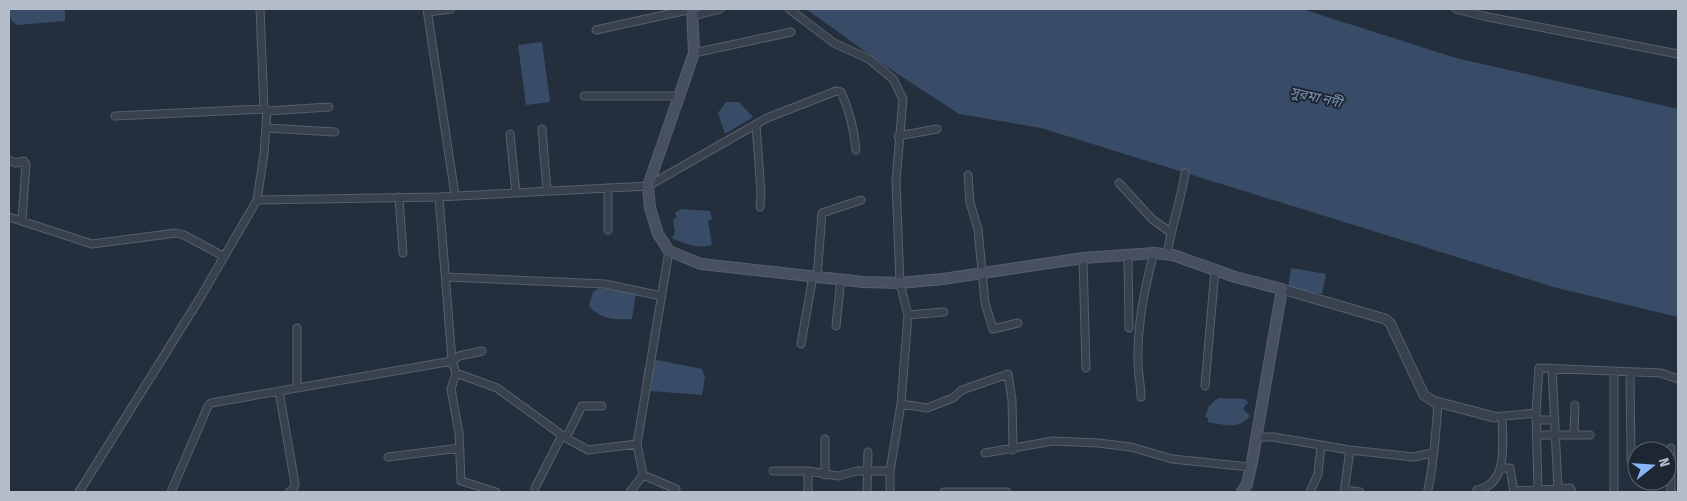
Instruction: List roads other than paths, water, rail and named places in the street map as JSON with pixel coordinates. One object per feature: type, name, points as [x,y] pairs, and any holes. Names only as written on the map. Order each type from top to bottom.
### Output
[{"type":"main road","points":[[693,11],[694,53],[648,186],[650,208],[658,234],[670,251],[701,264],[841,279],[900,282],[982,273],[1083,258],[1154,253],[1167,255],[1282,289],[1247,484],[1242,492]]},
{"type":"street","points":[[79,492],[200,298],[257,200],[267,128],[260,9]]},
{"type":"street","points":[[451,9],[428,10],[455,196]]},
{"type":"street","points":[[596,30],[693,11],[720,9]]},
{"type":"street","points":[[790,9],[834,43],[869,59],[892,79],[903,99],[898,136],[896,181],[900,282],[908,315],[901,404],[890,471],[890,492]]},
{"type":"street","points":[[1456,9],[1678,54]]},
{"type":"street","points":[[694,53],[791,32]]},
{"type":"street","points":[[257,200],[439,197],[648,186],[756,125],[809,100],[836,92],[841,92],[851,118],[856,150]]},
{"type":"street","points":[[584,96],[679,96]]},
{"type":"street","points":[[115,116],[329,107]]},
{"type":"street","points":[[756,125],[761,192],[760,207]]},
{"type":"street","points":[[267,128],[335,132]]},
{"type":"street","points":[[542,129],[547,191]]},
{"type":"street","points":[[898,136],[937,129]]},
{"type":"street","points":[[510,134],[516,192]]},
{"type":"street","points":[[9,160],[15,163],[24,161],[26,164],[22,220]]},
{"type":"street","points":[[1167,255],[1170,232],[1181,202],[1185,174]]},
{"type":"street","points":[[968,175],[970,203],[978,229],[986,303],[993,329],[1018,323]]},
{"type":"street","points":[[1119,183],[1152,219],[1170,232]]},
{"type":"street","points":[[608,188],[608,230]]},
{"type":"street","points":[[439,197],[447,276],[452,361],[456,373],[452,389],[460,448],[461,481],[496,492]]},
{"type":"street","points":[[398,198],[404,253]]},
{"type":"street","points":[[801,344],[815,276],[822,213],[861,200]]},
{"type":"street","points":[[9,217],[92,244],[176,233],[184,235],[223,256]]},
{"type":"street","points":[[643,475],[636,444],[670,251]]},
{"type":"street","points":[[1141,397],[1141,375],[1138,364],[1143,295],[1154,253]]},
{"type":"street","points":[[1128,256],[1129,328]]},
{"type":"street","points":[[1083,258],[1086,368]]},
{"type":"street","points":[[1205,386],[1215,270]]},
{"type":"street","points":[[447,276],[605,284],[661,296]]},
{"type":"street","points":[[836,326],[841,279]]},
{"type":"street","points":[[1282,289],[1385,319],[1390,323],[1424,396],[1438,403],[1498,416],[1537,416],[1555,420]]},
{"type":"street","points":[[908,315],[944,312]]},
{"type":"street","points":[[297,328],[297,388]]},
{"type":"street","points":[[171,492],[208,406],[211,403],[452,361],[459,356],[482,351]]},
{"type":"street","points":[[1538,490],[1537,416],[1539,368],[1661,373],[1678,379]]},
{"type":"street","points":[[1552,368],[1558,489]]},
{"type":"street","points":[[1614,371],[1614,492]]},
{"type":"street","points":[[1630,372],[1631,441]]},
{"type":"street","points":[[456,373],[497,388],[564,437],[588,450],[636,444]]},
{"type":"street","points":[[901,404],[927,408],[953,398],[962,390],[1008,374],[1012,400],[1013,450]]},
{"type":"street","points":[[279,391],[295,484],[293,490],[289,492]]},
{"type":"street","points":[[1428,490],[1433,468],[1432,453],[1438,403]]},
{"type":"street","points":[[1574,435],[1575,405]]},
{"type":"street","points":[[534,488],[582,406],[602,406]]},
{"type":"street","points":[[1477,492],[1477,490],[1489,486],[1502,468],[1498,416]]},
{"type":"street","points":[[1537,435],[1590,435]]},
{"type":"street","points":[[1256,436],[1273,436],[1322,446],[1414,457],[1432,453]]},
{"type":"street","points":[[825,439],[825,475]]},
{"type":"street","points":[[985,453],[1013,450],[1053,441],[1131,447],[1172,459],[1250,467]]},
{"type":"street","points":[[1310,492],[1318,474],[1322,446]]},
{"type":"street","points":[[388,457],[460,448]]},
{"type":"street","points":[[1350,450],[1344,491],[1360,492]]},
{"type":"street","points":[[867,492],[868,452]]},
{"type":"street","points":[[1502,468],[1510,468],[1514,492],[1570,488],[1572,492]]},
{"type":"street","points":[[773,470],[808,470],[825,475],[890,471]]},
{"type":"street","points":[[808,470],[808,492]]},
{"type":"street","points":[[643,475],[676,489]]},
{"type":"street","points":[[630,492],[643,475]]},
{"type":"street","points":[[944,492],[1007,492]]},
{"type":"water","points":[[9,9],[65,9],[65,21],[17,25],[11,20]]},
{"type":"water","name":"সুরমা নদী","points":[[806,9],[1302,9],[1456,58],[1678,109],[1678,317],[1557,288],[1041,128],[959,114],[887,67]]},
{"type":"water","points":[[542,42],[550,102],[526,105],[518,45]]},
{"type":"water","points":[[726,102],[739,102],[753,117],[725,134],[718,113]]},
{"type":"water","points":[[681,209],[710,211],[712,219],[708,221],[712,245],[697,246],[672,238],[675,232],[673,220],[677,217],[675,213]]},
{"type":"water","points":[[1291,268],[1326,274],[1322,294],[1288,288]]},
{"type":"water","points":[[599,288],[636,293],[632,319],[608,318],[593,310],[589,306],[593,292]]},
{"type":"water","points":[[657,360],[702,369],[705,377],[702,395],[651,391],[643,383],[644,369]]},
{"type":"water","points":[[1218,398],[1245,399],[1248,402],[1243,409],[1250,416],[1236,425],[1208,422],[1208,418],[1205,417],[1209,406]]}]
